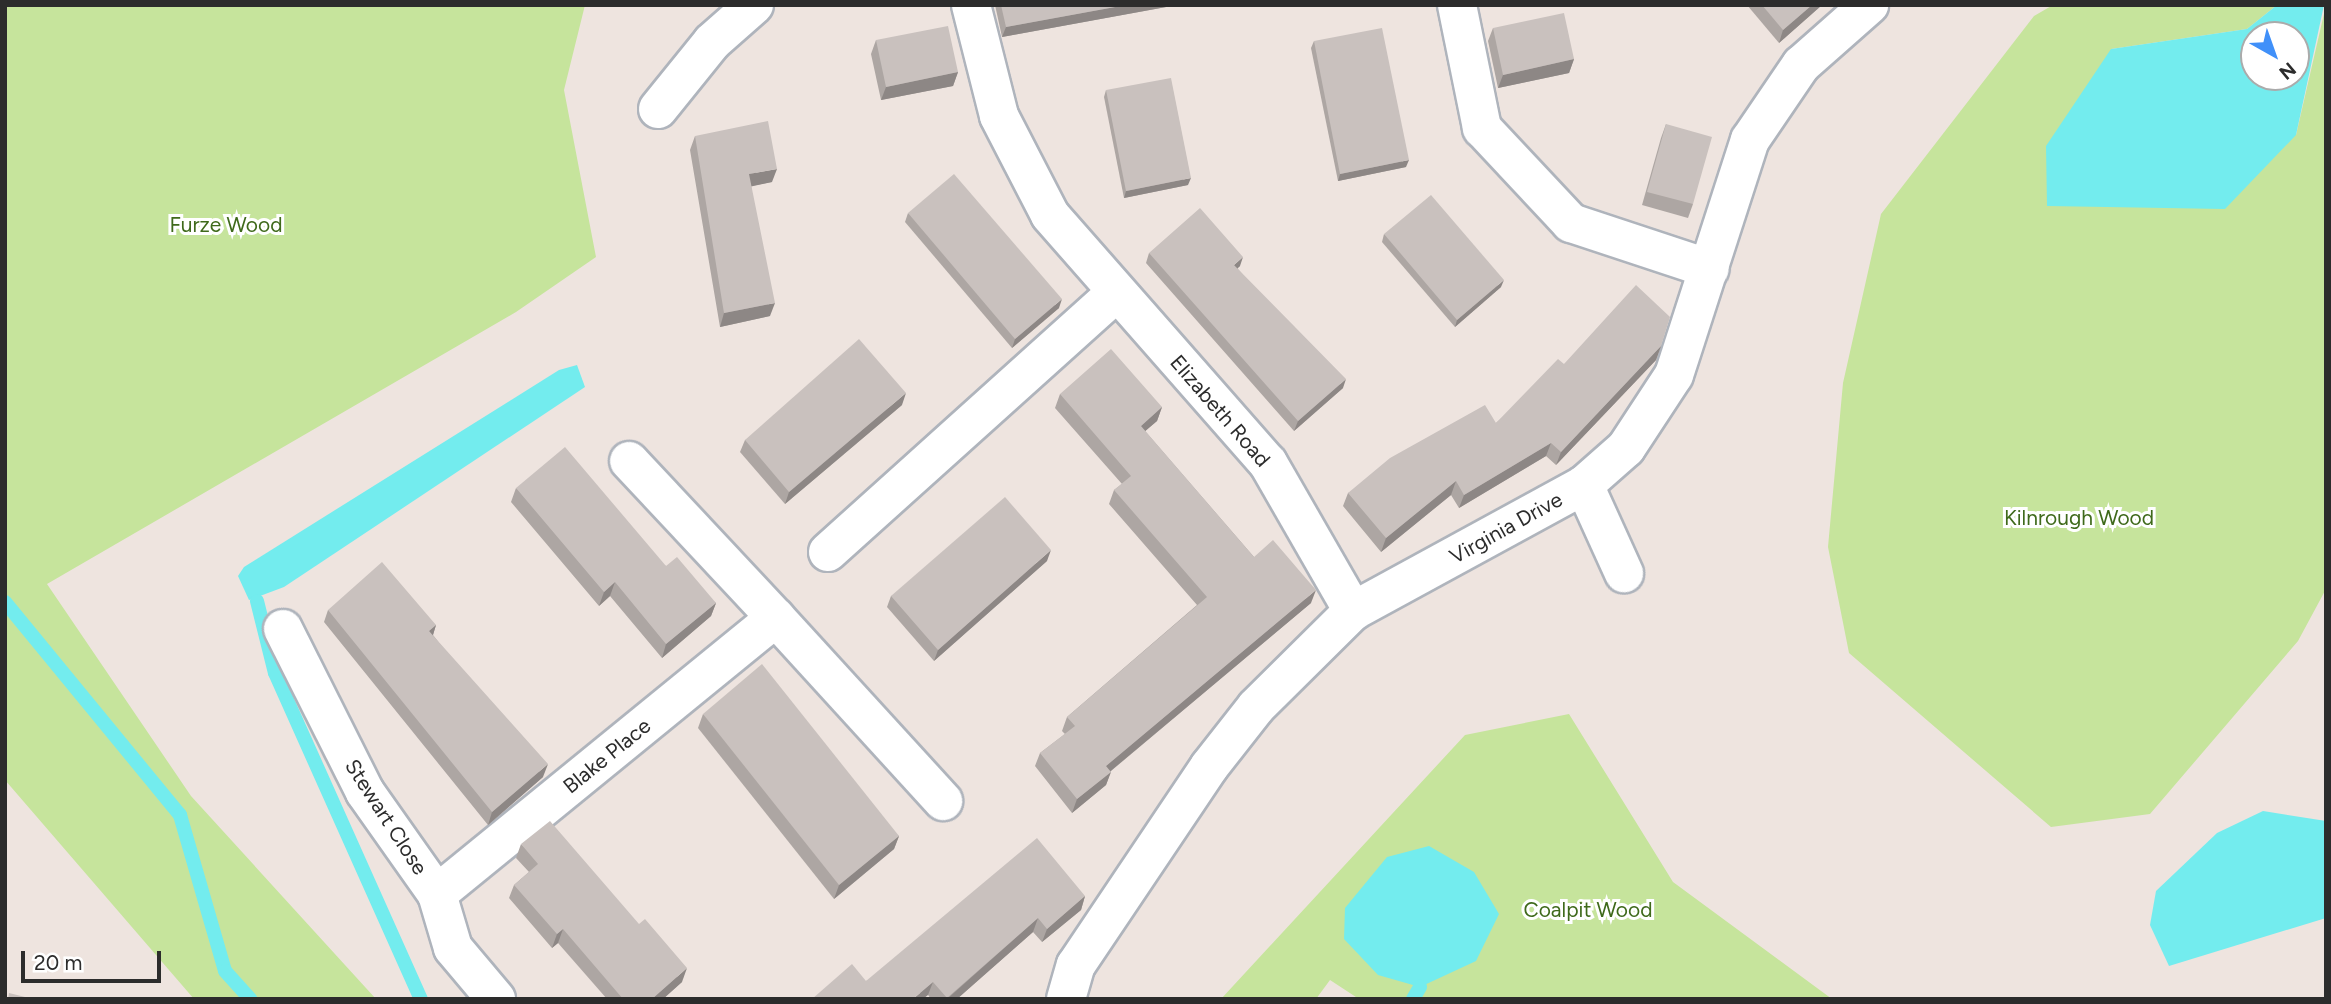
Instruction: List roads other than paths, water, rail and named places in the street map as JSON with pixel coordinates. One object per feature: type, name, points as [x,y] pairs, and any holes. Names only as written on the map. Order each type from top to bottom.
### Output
[{"type":"street","points":[[658,109],[712,42],[754,5]]},
{"type":"street","name":"Elizabeth Road","points":[[971,5],[999,116],[1051,215],[1116,293],[1269,463],[1353,611]]},
{"type":"street","points":[[1457,5],[1482,128],[1571,223],[1710,269]]},
{"type":"street","name":"Virginia Drive","points":[[1066,999],[1076,965],[1209,767],[1256,708],[1353,611],[1584,485],[1626,447],[1674,375],[1750,140],[1801,65],[1869,5]]},
{"type":"street","points":[[828,552],[1116,293]]},
{"type":"street","points":[[629,461],[943,801]]},
{"type":"street","points":[[1584,485],[1624,573]]},
{"type":"street","name":"Blake Place","points":[[437,894],[776,618]]},
{"type":"street","name":"Stewart Close","points":[[283,629],[365,792],[437,894],[453,947],[496,999]]},
{"type":"water","points":[[2277,5],[2324,5],[2310,70],[2310,21],[2257,21]]},
{"type":"water","points":[[2240,30],[2240,91],[2305,91],[2296,135],[2225,209],[2047,206],[2046,146],[2111,49]]},
{"type":"water","points":[[577,365],[585,387],[284,587],[249,600],[238,576],[244,567],[559,370]]},
{"type":"water","points":[[2263,811],[2326,821],[2326,918],[2169,966],[2150,925],[2156,891],[2217,833]]},
{"type":"water","points":[[1429,846],[1474,872],[1499,914],[1476,961],[1420,987],[1378,975],[1344,939],[1345,908],[1387,857]]},
{"type":"waterway","points":[[257,601],[275,673],[421,999]]},
{"type":"waterway","points":[[5,602],[180,815],[225,971],[250,999]]},
{"type":"waterway","points":[[1413,999],[1420,987]]},
{"type":"park label","name":"Furze Wood","points":[[226,225]]},
{"type":"park label","name":"Kilnrough Wood","points":[[2079,518]]},
{"type":"park label","name":"Coalpit Wood","points":[[1588,910]]}]
